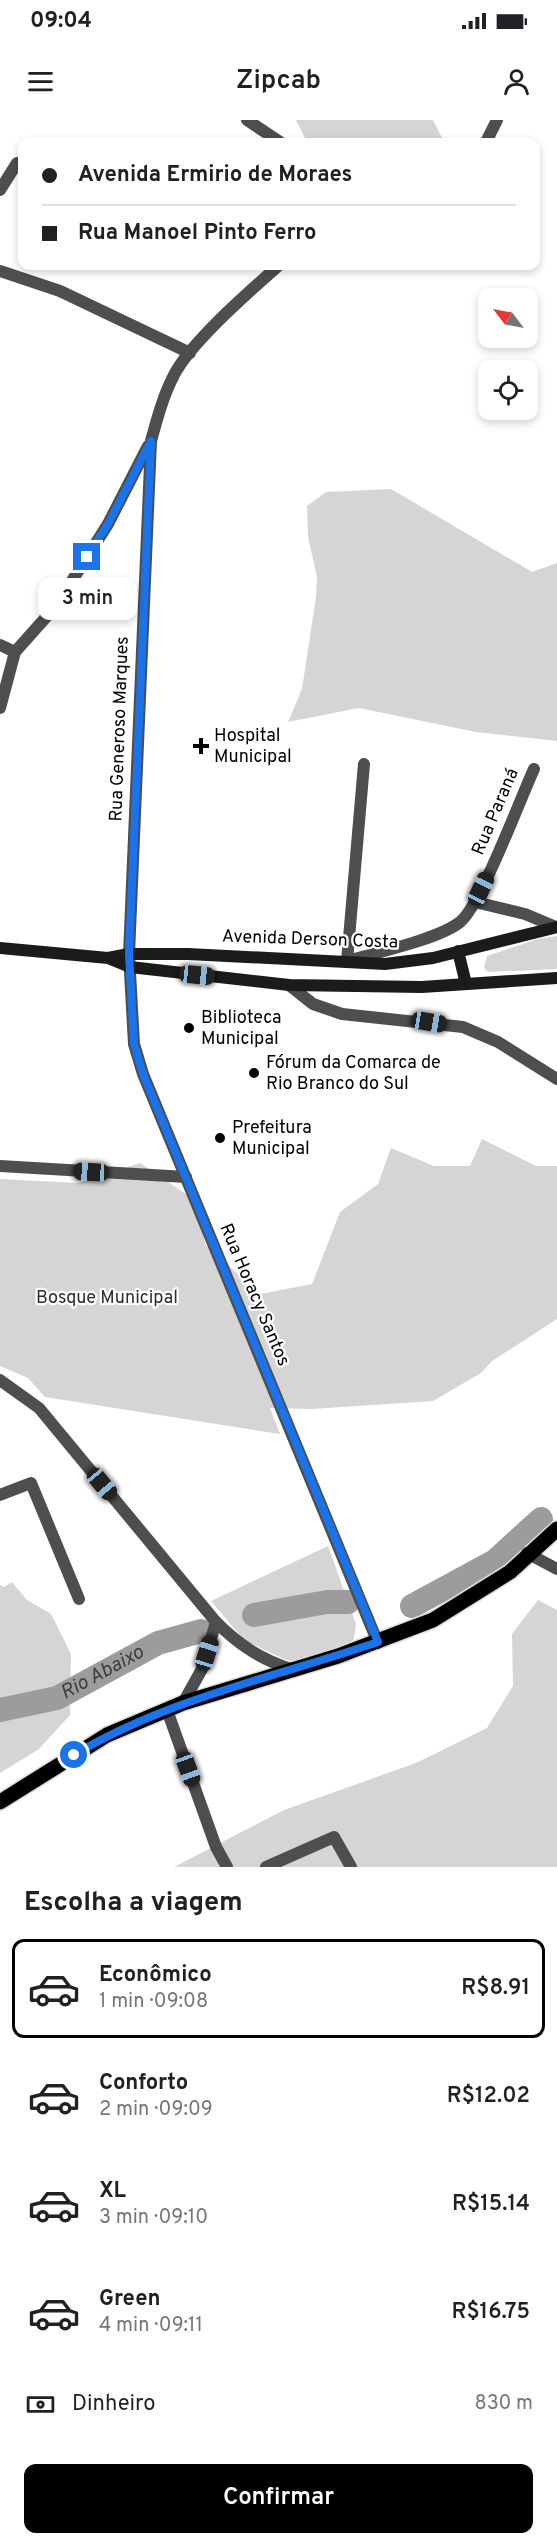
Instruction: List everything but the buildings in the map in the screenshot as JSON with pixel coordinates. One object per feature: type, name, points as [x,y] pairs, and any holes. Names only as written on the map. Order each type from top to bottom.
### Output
[{"type":"main road","name":"Avenida Derson Costa","points":[[108,958],[129,954],[385,964],[433,958],[556,927]]},
{"type":"main road","points":[[0,948],[108,958],[130,967],[289,985],[422,987],[557,978]]},
{"type":"main road","points":[[459,951],[466,984]]},
{"type":"main road","points":[[0,1802],[107,1735],[183,1703],[294,1670],[378,1642],[433,1620],[510,1572],[527,1553],[557,1529]]},
{"type":"street","points":[[246,120],[274,138]]},
{"type":"street","points":[[488,138],[496,120]]},
{"type":"street","points":[[0,190],[17,162]]},
{"type":"street","name":"Rua Generoso Marques","points":[[129,954],[151,441],[174,373],[245,295],[273,270]]},
{"type":"street","points":[[0,271],[60,291],[190,353]]},
{"type":"street","points":[[0,708],[15,652],[56,606],[108,524],[151,441]]},
{"type":"street","points":[[0,645],[15,652]]},
{"type":"street","points":[[347,962],[364,764]]},
{"type":"street","name":"Rua Paraná","points":[[347,962],[431,935],[461,922],[476,902],[534,769]]},
{"type":"street","points":[[476,902],[525,914],[556,927]]},
{"type":"street","name":"Rua Horacy Santos","points":[[129,954],[134,1044],[143,1074],[378,1642]]},
{"type":"street","points":[[289,985],[313,1004],[342,1014],[463,1027],[498,1042],[557,1079]]},
{"type":"street","points":[[0,1166],[186,1177]]},
{"type":"street","points":[[0,1380],[39,1408],[216,1622],[237,1643],[266,1661],[294,1670]]},
{"type":"street","points":[[0,1495],[31,1483],[79,1599]]},
{"type":"street","points":[[527,1553],[557,1569]]},
{"type":"street","points":[[183,1703],[202,1669],[216,1622]]},
{"type":"street","points":[[167,1710],[216,1846],[226,1867]]},
{"type":"street","points":[[266,1867],[334,1837],[351,1867]]},
{"type":"green space","points":[[296,120],[433,120],[442,138],[305,138]]},
{"type":"green space","points":[[391,489],[532,572],[557,563],[557,741],[476,732],[359,708],[288,722],[302,689],[316,597],[317,577],[308,537],[307,506],[326,492]]},
{"type":"green space","points":[[557,936],[557,969],[488,972],[484,968],[487,956],[538,939]]},
{"type":"green space","name":"Bosque Municipal","points":[[482,1139],[536,1166],[557,1166],[557,1319],[492,1361],[481,1373],[433,1401],[312,1409],[270,1408],[280,1434],[45,1397],[28,1378],[0,1366],[0,1179],[78,1183],[140,1163],[192,1198],[206,1245],[260,1294],[312,1284],[340,1212],[378,1184],[391,1148],[434,1166],[470,1166]]},
{"type":"green space","points":[[328,1546],[356,1624],[354,1639],[349,1644],[292,1661],[286,1660],[244,1640],[211,1601]]},
{"type":"green space","points":[[12,1582],[27,1600],[51,1614],[71,1654],[70,1715],[39,1749],[0,1773],[0,1585],[4,1587]]},
{"type":"green space","points":[[538,1600],[557,1610],[557,1867],[174,1867],[284,1810],[416,1763],[487,1728],[513,1686],[512,1634]]},
{"type":"waterway","name":"Rio Abaixo","points":[[412,1606],[495,1561],[541,1519]]},
{"type":"waterway","name":"Rio Abaixo","points":[[254,1615],[327,1602],[348,1602]]},
{"type":"waterway","name":"Rio Abaixo","points":[[0,1710],[57,1698],[158,1643],[201,1631]]},
{"type":"place","name":"Hospital Municipal","points":[[201,746]]},
{"type":"place","name":"Biblioteca Municipal","points":[[189,1028]]},
{"type":"place","name":"Fórum da Comarca de Rio Branco do Sul","points":[[254,1073]]},
{"type":"place","name":"Prefeitura Municipal","points":[[220,1138]]},
{"type":"route","points":[[74,1755],[107,1735],[183,1703],[378,1642],[143,1074],[134,1044],[129,954],[151,441],[108,524],[87,557]]}]
